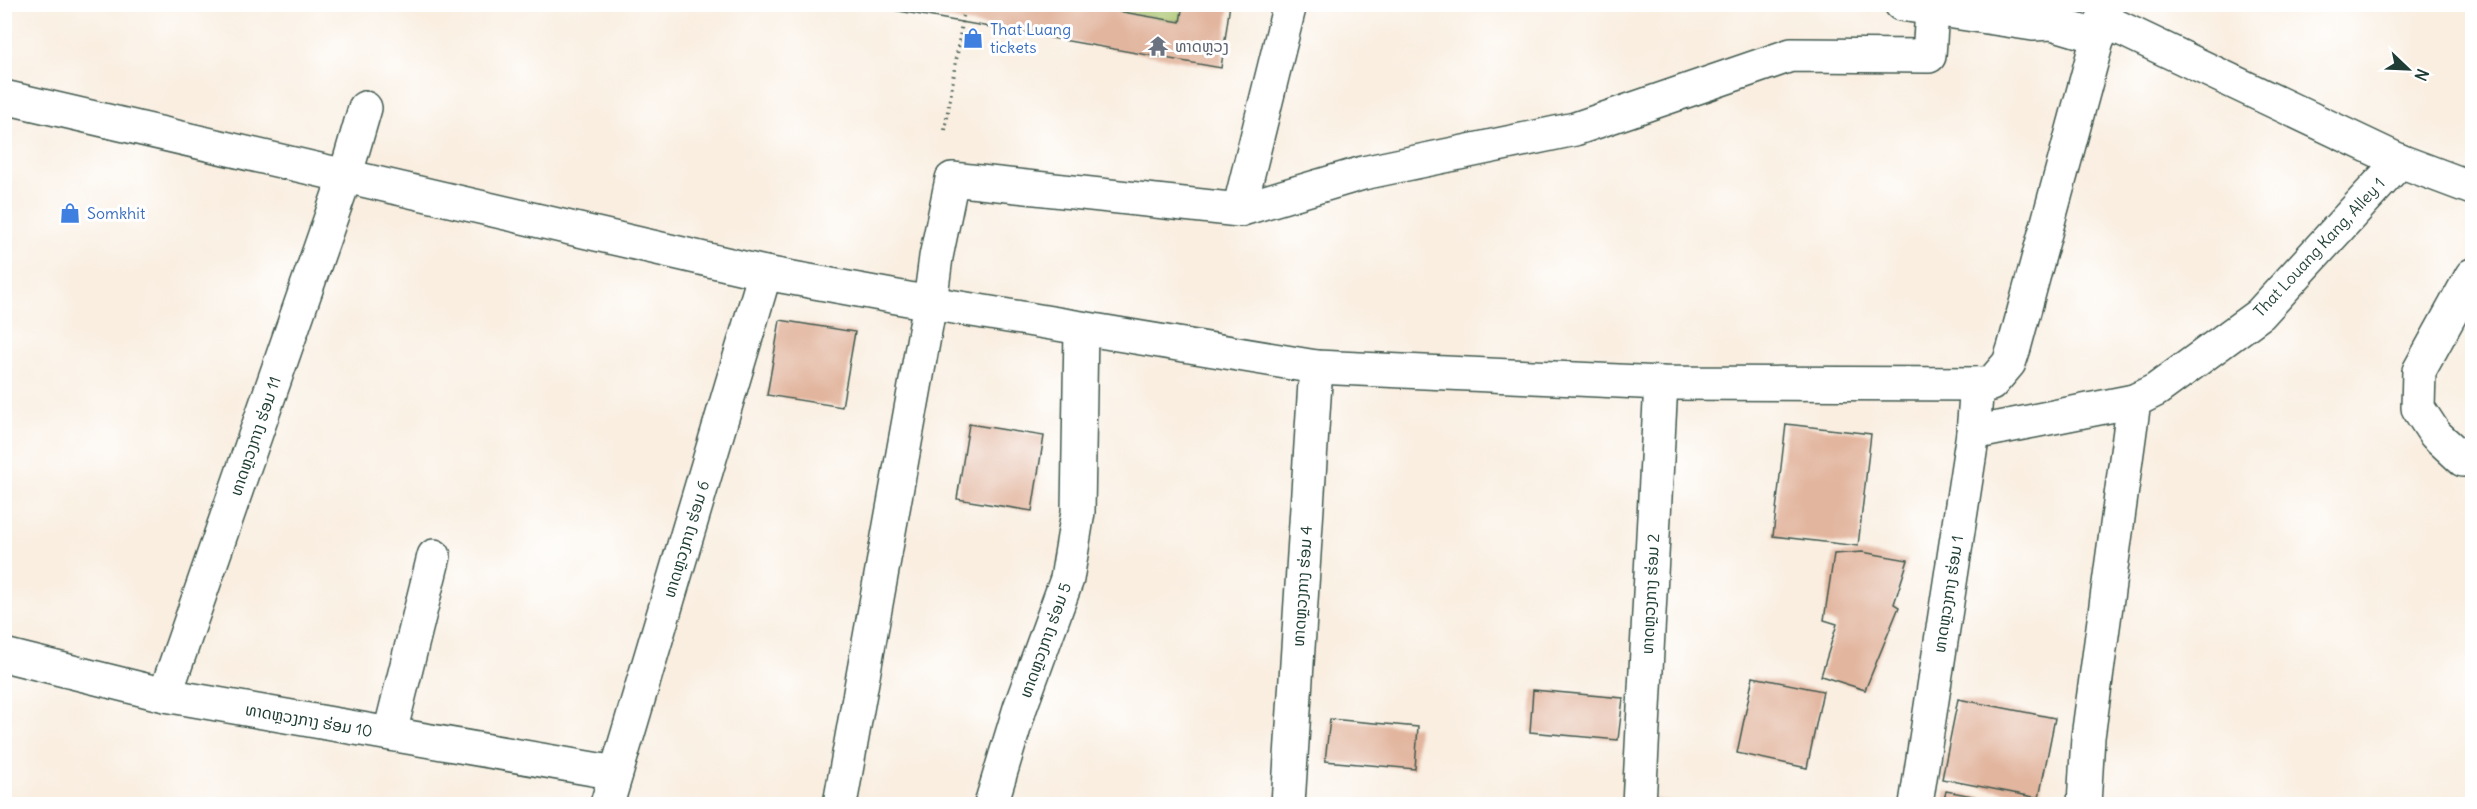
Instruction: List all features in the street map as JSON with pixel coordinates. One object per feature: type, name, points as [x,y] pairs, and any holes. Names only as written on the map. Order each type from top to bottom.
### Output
[{"type":"street","points":[[1239,210],[1290,4]]},
{"type":"street","points":[[840,804],[930,303],[936,257],[952,179],[1239,210],[1363,173],[1575,129],[1791,55],[1929,56],[1917,7],[2033,24],[2103,21],[2400,161],[2472,188]]},
{"type":"street","points":[[4,96],[765,273],[930,303],[1316,367],[1661,383],[1991,384],[2001,374],[2012,356],[2103,21]]},
{"type":"street","name":"ທາດຫຼວງກາງ ຮ່ອມ 11","points":[[165,695],[345,177],[365,108]]},
{"type":"street","name":"That Louang Kang, Alley 1","points":[[1973,433],[2134,401],[2156,390],[2260,314],[2400,161]]},
{"type":"street","name":"ທາດຫຼວງກາງ ຮ່ອມ 6","points":[[607,804],[765,273]]},
{"type":"street","points":[[2463,460],[2435,434],[2418,408],[2419,371],[2472,275]]},
{"type":"street","name":"ທາດຫຼວງກາງ ຮ່ອມ 5","points":[[991,804],[1020,708],[1068,579],[1077,512],[1081,328]]},
{"type":"street","name":"ທາດຫຼວງກາງ ຮ່ອມ 4","points":[[1288,804],[1316,367]]},
{"type":"street","name":"ທາດຫຼວງກາງ ຮ່ອມ 2","points":[[1639,804],[1661,383]]},
{"type":"street","name":"ທາດຫຼວງກາງ ຮ່ອມ 1","points":[[1916,804],[1973,433],[1977,384]]},
{"type":"street","points":[[2084,804],[2088,737],[2134,401]]},
{"type":"street","points":[[390,733],[434,556]]},
{"type":"street","name":"ທາດຫຼວງກາງ ຮ່ອມ 10","points":[[4,655],[165,695],[616,773]]},
{"type":"path","points":[[945,130],[965,4]]},
{"type":"green space","points":[[1077,5],[1183,5],[1180,22]]},
{"type":"building","name":"ທາດຫຼວງ","points":[[859,4],[1077,4],[1180,22],[1183,4],[1230,4],[1221,68]]},
{"type":"building","points":[[780,320],[855,332],[842,407],[767,395]]},
{"type":"building","points":[[969,424],[1044,436],[1032,511],[957,499]]},
{"type":"building","points":[[1786,424],[1871,434],[1858,546],[1773,536]]},
{"type":"building","points":[[1862,552],[1908,560],[1894,604],[1899,607],[1865,690],[1821,676],[1837,624],[1824,620],[1834,554]]},
{"type":"building","points":[[1753,677],[1823,691],[1807,768],[1737,753]]},
{"type":"building","points":[[1533,690],[1623,698],[1618,740],[1530,732]]},
{"type":"building","points":[[1958,699],[2055,718],[2039,798],[1942,779]]},
{"type":"building","points":[[1330,719],[1418,727],[1415,769],[1325,761]]},
{"type":"building","points":[[1946,791],[2010,803],[2010,804],[1943,804]]},
{"type":"building","points":[[1651,799],[1692,803],[1692,804],[1650,804]]},
{"type":"place","name":"That Luang tickets","points":[[973,38]]},
{"type":"place","name":"ທາດຫຼວງ","points":[[1158,46]]},
{"type":"place","name":"Somkhit","points":[[70,213]]}]
